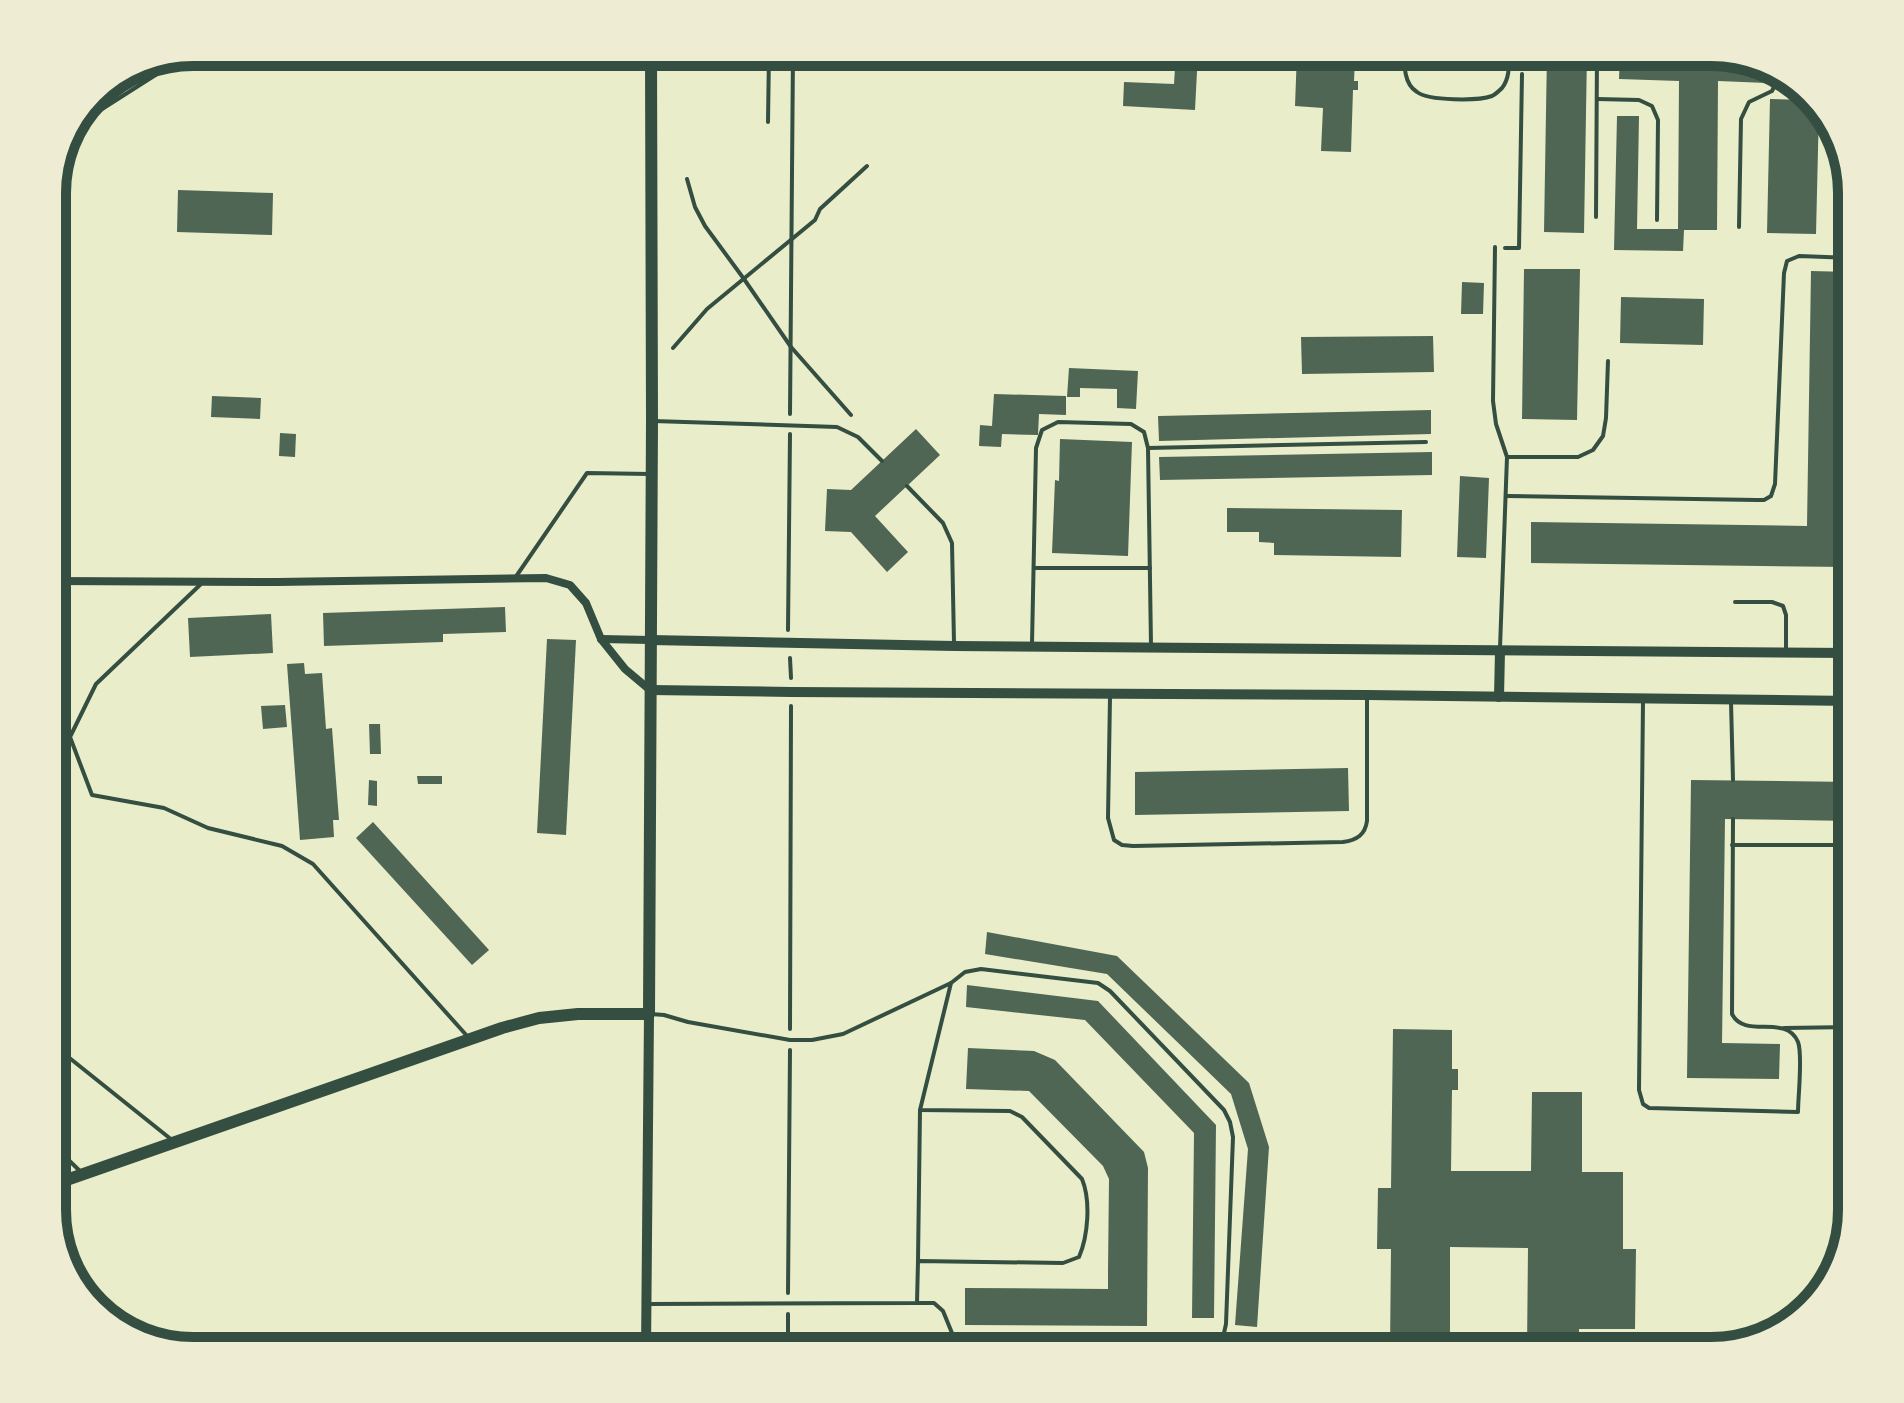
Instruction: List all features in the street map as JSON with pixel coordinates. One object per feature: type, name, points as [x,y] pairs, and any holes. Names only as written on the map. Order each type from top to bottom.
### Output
[{"type":"main road","points":[[66,1180],[469,1039],[539,1018],[578,1014],[649,1014],[651,66]]},
{"type":"street","points":[[66,581],[546,578],[570,585],[586,603],[601,639],[625,669],[650,690],[1838,701]]},
{"type":"street","points":[[601,639],[1032,647],[1838,653]]},
{"type":"street","points":[[1499,697],[1500,651]]},
{"type":"street","points":[[646,1337],[649,1014]]},
{"type":"lane","points":[[768,122],[769,66]]},
{"type":"lane","points":[[1404,66],[1408,81],[1417,92],[1431,97],[1477,99],[1493,95],[1504,86],[1509,66]]},
{"type":"lane","points":[[1596,217],[1597,66]]},
{"type":"lane","points":[[93,115],[165,69]]},
{"type":"lane","points":[[1739,227],[1741,119],[1749,102],[1772,91],[1775,84]]},
{"type":"lane","points":[[1597,99],[1639,100],[1652,106],[1658,120],[1657,220]]},
{"type":"lane","points":[[1495,247],[1493,401],[1496,424],[1507,457],[1500,651]]},
{"type":"lane","points":[[1506,496],[1757,500],[1771,496],[1775,484],[1787,261],[1799,256],[1838,257]]},
{"type":"lane","points":[[1507,457],[1578,457],[1593,450],[1605,427],[1608,361]]},
{"type":"lane","points":[[652,421],[837,427],[858,437],[882,461]]},
{"type":"lane","points":[[1032,647],[1036,448],[1042,430],[1058,422],[1131,424],[1144,432],[1148,448],[1151,648]]},
{"type":"lane","points":[[1148,448],[1426,442]]},
{"type":"lane","points":[[515,578],[587,473],[652,474]]},
{"type":"lane","points":[[907,486],[943,523],[952,543],[954,646]]},
{"type":"lane","points":[[1034,568],[1150,568]]},
{"type":"lane","points":[[203,582],[96,684],[70,737],[92,795],[164,808],[208,828],[282,846],[313,864],[469,1039]]},
{"type":"lane","points":[[1735,602],[1772,602],[1783,606],[1786,615],[1786,653]]},
{"type":"lane","points":[[1110,694],[1108,818],[1114,840],[1133,846],[1343,842],[1361,836],[1366,830],[1367,821],[1367,695]]},
{"type":"lane","points":[[1643,698],[1639,1090],[1643,1104],[1658,1109],[1798,1112],[1799,1047],[1793,1034],[1781,1028]]},
{"type":"lane","points":[[1731,700],[1733,780]]},
{"type":"lane","points":[[1733,819],[1732,1014],[1736,1022],[1781,1028],[1838,1027]]},
{"type":"lane","points":[[1732,845],[1838,845]]},
{"type":"lane","points":[[649,1014],[790,1040],[812,1040],[843,1034],[951,983],[965,972],[981,969],[1098,983],[1110,991],[1224,1110],[1230,1122],[1233,1137],[1223,1337]]},
{"type":"lane","points":[[917,1303],[920,1110],[951,983]]},
{"type":"lane","points":[[66,1055],[175,1143]]},
{"type":"lane","points":[[918,1261],[1063,1263],[1079,1257],[1086,1241],[1087,1190],[1082,1179],[1062,1158],[1022,1117],[1010,1111],[920,1110]]},
{"type":"lane","points":[[66,1158],[83,1174]]},
{"type":"lane","points":[[647,1304],[934,1303],[943,1311],[952,1333],[957,1337]]},
{"type":"path","points":[[1519,248],[1522,67]]},
{"type":"path","points":[[673,348],[707,309],[815,220],[820,209],[867,166]]},
{"type":"path","points":[[687,179],[695,207],[705,226],[791,347],[851,415]]},
{"type":"building","points":[[1175,66],[1197,66],[1195,110],[1123,106],[1124,82],[1174,84]]},
{"type":"building","points":[[1224,66],[1249,66],[1249,70],[1224,69]]},
{"type":"building","points":[[1296,66],[1355,66],[1354,81],[1358,81],[1358,90],[1353,90],[1351,152],[1321,151],[1323,108],[1295,106]]},
{"type":"building","points":[[1547,66],[1587,66],[1584,233],[1544,232]]},
{"type":"building","points":[[1619,66],[1711,66],[1736,68],[1767,79],[1767,83],[1718,81],[1717,230],[1684,230],[1683,251],[1614,250],[1617,116],[1639,116],[1637,229],[1678,229],[1679,81],[1619,79]]},
{"type":"building","points":[[1770,99],[1797,100],[1819,127],[1816,234],[1767,233]]},
{"type":"building","points":[[178,190],[273,193],[272,235],[177,232]]},
{"type":"building","points":[[1524,269],[1580,269],[1577,420],[1522,419]]},
{"type":"building","points":[[1811,271],[1838,272],[1838,567],[1531,563],[1531,522],[1807,526]]},
{"type":"building","points":[[1462,282],[1484,283],[1483,314],[1461,314]]},
{"type":"building","points":[[1621,297],[1704,299],[1703,345],[1620,343]]},
{"type":"building","points":[[1433,336],[1434,372],[1302,374],[1301,337]]},
{"type":"building","points":[[1069,368],[1138,371],[1136,409],[1117,408],[1117,389],[1080,388],[1080,397],[1067,397]]},
{"type":"building","points":[[994,394],[1066,396],[1066,415],[1039,414],[1038,435],[1002,434],[1001,447],[979,446],[980,425],[992,426]]},
{"type":"building","points":[[212,396],[261,398],[260,419],[211,417]]},
{"type":"building","points":[[1431,410],[1431,434],[1159,441],[1158,416]]},
{"type":"building","points":[[916,429],[940,455],[875,516],[908,552],[887,572],[851,532],[825,531],[827,489],[851,490]]},
{"type":"building","points":[[280,433],[296,434],[295,457],[279,456]]},
{"type":"building","points":[[1060,439],[1132,442],[1128,556],[1052,553]]},
{"type":"building","points":[[1432,452],[1432,475],[1160,480],[1159,457]]},
{"type":"building","points":[[1460,476],[1489,478],[1486,558],[1457,557]]},
{"type":"building","points":[[1227,508],[1402,510],[1401,557],[1274,555],[1274,543],[1259,542],[1259,532],[1227,532]]},
{"type":"building","points":[[505,607],[506,632],[443,634],[443,642],[324,646],[323,613]]},
{"type":"building","points":[[271,614],[273,653],[190,657],[188,618]]},
{"type":"building","points":[[547,639],[576,640],[566,835],[537,833]]},
{"type":"building","points":[[304,663],[305,674],[322,673],[326,729],[332,728],[339,820],[333,820],[334,837],[300,840],[287,664]]},
{"type":"building","points":[[285,705],[287,727],[263,729],[261,706]]},
{"type":"building","points":[[369,724],[380,724],[381,754],[370,754]]},
{"type":"building","points":[[1348,768],[1349,811],[1135,815],[1135,772]]},
{"type":"building","points":[[417,776],[442,776],[442,784],[418,784]]},
{"type":"building","points":[[369,780],[377,781],[377,806],[368,805]]},
{"type":"building","points":[[1691,780],[1838,782],[1838,821],[1725,819],[1722,1043],[1780,1044],[1779,1079],[1687,1078]]},
{"type":"building","points":[[373,822],[489,950],[472,965],[356,838]]},
{"type":"building","points":[[987,932],[1117,956],[1249,1083],[1269,1147],[1257,1327],[1235,1325],[1248,1149],[1231,1094],[1107,974],[985,954]]},
{"type":"building","points":[[967,985],[1098,1001],[1216,1125],[1214,1318],[1192,1318],[1194,1133],[1085,1020],[966,1007]]},
{"type":"building","points":[[1393,1029],[1452,1030],[1452,1069],[1458,1069],[1458,1090],[1452,1090],[1451,1171],[1531,1171],[1532,1092],[1582,1092],[1582,1172],[1623,1172],[1623,1249],[1636,1249],[1635,1329],[1579,1329],[1579,1337],[1527,1337],[1528,1248],[1450,1247],[1450,1337],[1390,1337],[1391,1249],[1377,1249],[1378,1188],[1391,1188]]},
{"type":"building","points":[[968,1048],[1034,1051],[1055,1060],[1144,1152],[1148,1168],[1147,1326],[965,1325],[965,1288],[1108,1289],[1109,1179],[1103,1166],[1029,1091],[966,1089]]}]
